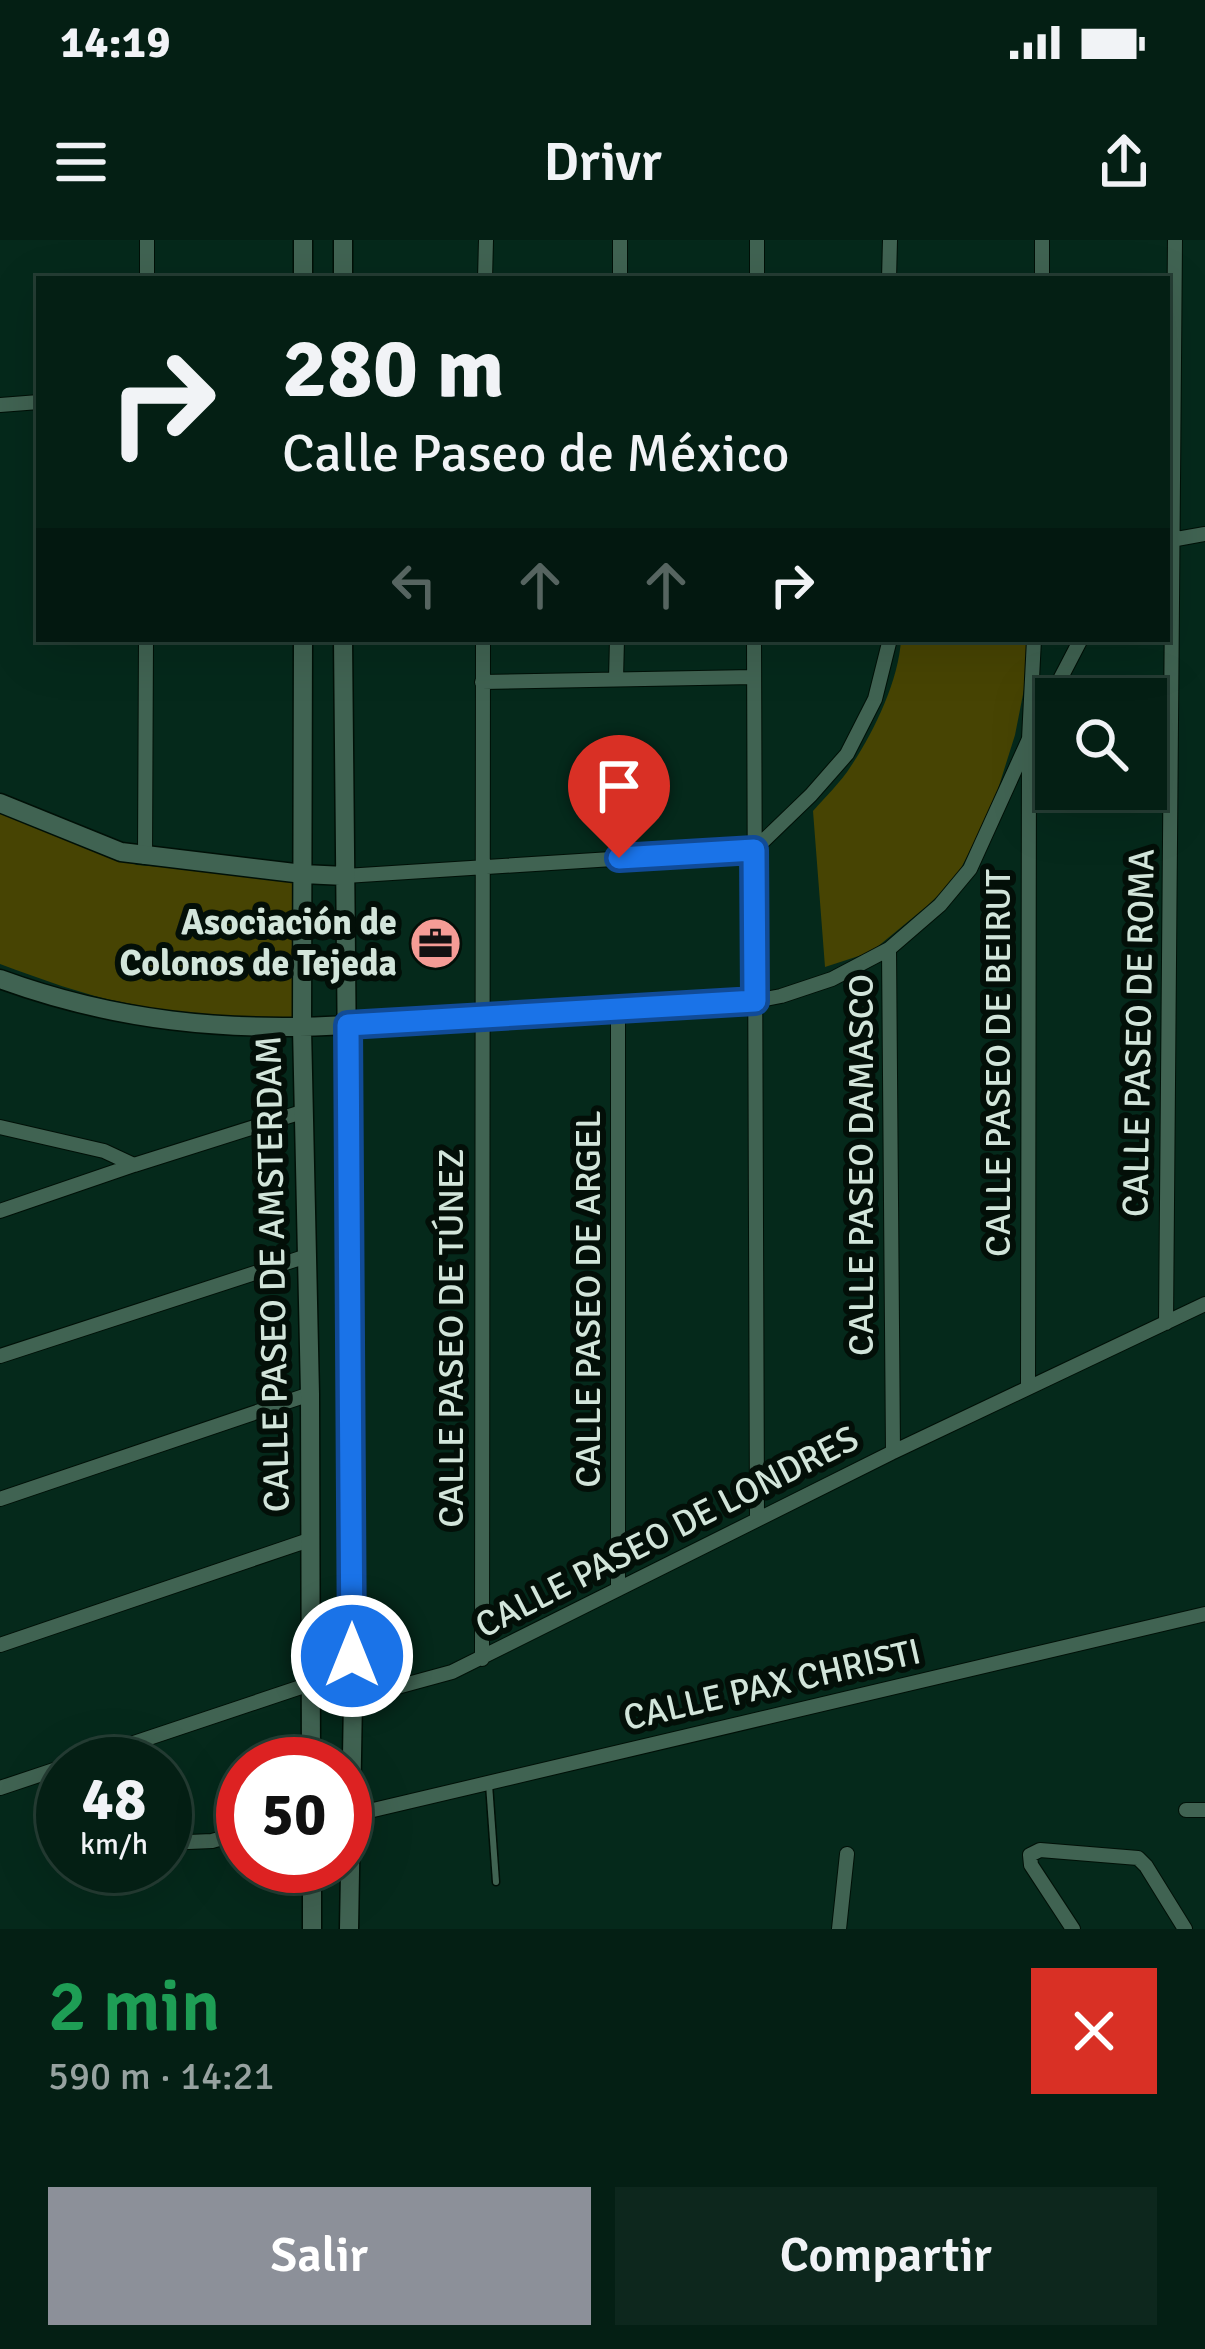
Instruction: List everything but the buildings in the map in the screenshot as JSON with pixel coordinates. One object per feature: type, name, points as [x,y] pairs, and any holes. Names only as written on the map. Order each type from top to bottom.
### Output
[{"type":"main road","points":[[303,240],[303,276]]},
{"type":"main road","points":[[343,240],[343,276]]},
{"type":"main road","name":"CALLE PASEO DE AMSTERDAM","points":[[303,642],[302,1028],[311,1737]]},
{"type":"main road","name":"CALLE PASEO DE AMSTERDAM","points":[[343,642],[353,1737]]},
{"type":"main road","points":[[0,803],[121,852],[345,876]]},
{"type":"main road","points":[[0,979],[115,1013],[217,1027],[348,1025]]},
{"type":"main road","points":[[311,1893],[312,1929]]},
{"type":"main road","name":"CALLE PASEO DE AMSTERDAM","points":[[350,1929],[351,1893]]},
{"type":"street","points":[[147,240],[147,276]]},
{"type":"street","points":[[485,276],[486,240]]},
{"type":"street","points":[[620,240],[620,276]]},
{"type":"street","points":[[757,240],[757,276]]},
{"type":"street","points":[[889,276],[890,240]]},
{"type":"street","points":[[1042,240],[1042,276]]},
{"type":"street","name":"CALLE PASEO DE ROMA","points":[[1170,541],[1175,240]]},
{"type":"street","points":[[0,405],[36,402]]},
{"type":"street","points":[[1170,541],[1205,534]]},
{"type":"street","points":[[145,856],[146,642]]},
{"type":"street","name":"CALLE PASEO DE TÚNEZ","points":[[482,1659],[483,642]]},
{"type":"street","points":[[616,679],[617,642]]},
{"type":"street","points":[[754,642],[757,1519]]},
{"type":"street","points":[[345,876],[754,850],[847,754],[875,699],[889,642]]},
{"type":"street","name":"CALLE PASEO DE BEIRUT","points":[[1028,1387],[1029,739],[1034,642]]},
{"type":"street","points":[[348,1025],[755,1001],[832,979],[889,949],[940,905],[970,869],[1029,739],[1080,642]]},
{"type":"street","name":"CALLE PASEO DE ROMA","points":[[1166,1323],[1169,642]]},
{"type":"street","points":[[482,682],[753,677]]},
{"type":"street","name":"CALLE PASEO DAMASCO","points":[[889,949],[892,1452]]},
{"type":"street","name":"CALLE PASEO DE ARGEL","points":[[618,1009],[618,1589]]},
{"type":"street","points":[[0,1211],[305,1111]]},
{"type":"street","points":[[0,1126],[104,1150],[134,1165]]},
{"type":"street","points":[[0,1356],[308,1256]]},
{"type":"street","name":"CALLE PASEO DE LONDRES","points":[[353,1699],[482,1659],[892,1452],[1205,1304]]},
{"type":"street","points":[[0,1499],[310,1394]]},
{"type":"street","points":[[0,1646],[309,1540]]},
{"type":"street","name":"CALLE PAX CHRISTI","points":[[372,1810],[1205,1614]]},
{"type":"street","points":[[151,1737],[310,1684],[353,1699]]},
{"type":"street","points":[[0,1788],[36,1776]]},
{"type":"street","points":[[1186,1810],[1205,1810]]},
{"type":"street","points":[[1072,1929],[1031,1865],[1030,1855],[1040,1850],[1138,1858],[1185,1929]]},
{"type":"street","points":[[839,1929],[847,1854]]},
{"type":"lane","points":[[489,1783],[496,1882]]},
{"type":"shaded area","points":[[901,642],[1029,642],[1015,735],[993,805],[956,878],[871,952],[825,967],[813,811],[860,752],[896,671]]},
{"type":"shaded area","points":[[0,813],[137,865],[295,877],[295,1022],[210,1016],[110,1000],[0,964]]},
{"type":"place","name":"Asociación de Colonos de Tejeda","points":[[436,943]]},
{"type":"route","points":[[352,1656],[348,1025],[755,1001],[754,850],[619,858]]}]
